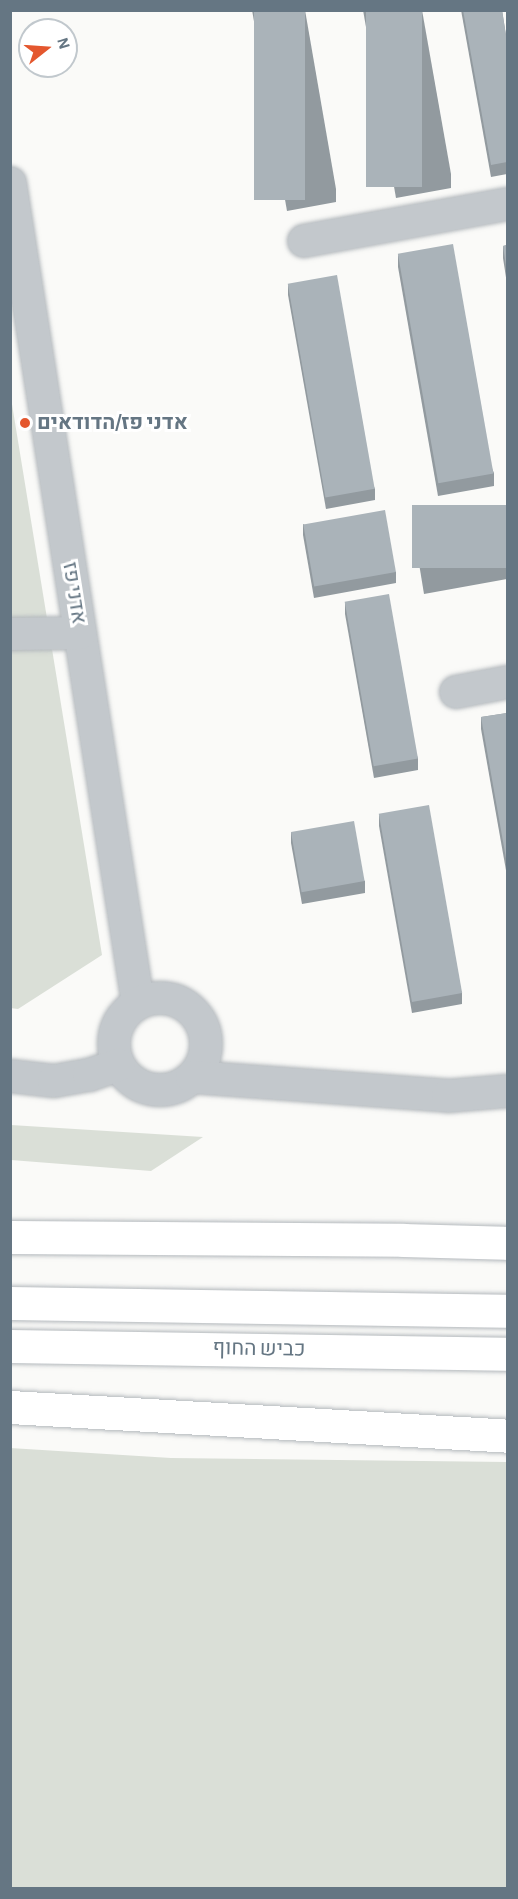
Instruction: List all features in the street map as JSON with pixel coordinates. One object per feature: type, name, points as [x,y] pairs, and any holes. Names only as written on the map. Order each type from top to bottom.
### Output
[{"type":"highway","points":[[10,1235],[403,1240],[507,1244]]},
{"type":"highway","name":"כביש החוף","points":[[10,1303],[507,1311]]},
{"type":"highway","name":"כביש החוף","points":[[10,1346],[507,1354]]},
{"type":"highway","points":[[10,1407],[507,1436]]},
{"type":"street","name":"אדני פז","points":[[10,183],[13,228],[138,1002]]},
{"type":"street","points":[[304,241],[507,204]]},
{"type":"street","points":[[10,634],[80,633]]},
{"type":"street","points":[[456,692],[507,682]]},
{"type":"street","points":[[153,998],[171,999],[185,1005],[197,1016],[204,1030],[206,1047],[201,1064],[192,1077],[179,1086],[163,1090],[142,1086],[128,1078],[118,1065],[114,1049],[117,1026],[125,1012],[138,1002],[153,998]]},
{"type":"street","points":[[10,1076],[54,1081],[89,1075],[118,1065]]},
{"type":"street","points":[[192,1077],[448,1096],[507,1091]]},
{"type":"shaded area","points":[[10,392],[102,955],[18,1009],[10,1008]]},
{"type":"shaded area","points":[[11,1125],[203,1137],[151,1171],[11,1160]]},
{"type":"shaded area","points":[[10,1448],[171,1458],[507,1462],[507,1888],[11,1888]]},
{"type":"building","points":[[254,10],[305,10],[305,200],[254,200]]},
{"type":"building","points":[[366,10],[422,10],[422,187],[366,187]]},
{"type":"building","points":[[463,10],[502,10],[507,42],[507,162],[491,165]]},
{"type":"building","points":[[453,244],[493,473],[438,483],[398,254]]},
{"type":"building","points":[[507,245],[507,273],[503,246]]},
{"type":"building","points":[[337,275],[375,489],[325,497],[288,284]]},
{"type":"building","points":[[412,505],[507,505],[507,568],[412,568]]},
{"type":"building","points":[[385,510],[396,572],[314,586],[303,524]]},
{"type":"building","points":[[389,594],[418,758],[374,766],[345,602]]},
{"type":"building","points":[[507,713],[507,864],[481,717]]},
{"type":"building","points":[[429,805],[462,993],[412,1002],[379,814]]},
{"type":"building","points":[[354,821],[365,881],[302,892],[291,832]]},
{"type":"place","name":"אדני פז/הדודאים","points":[[25,423]]}]
